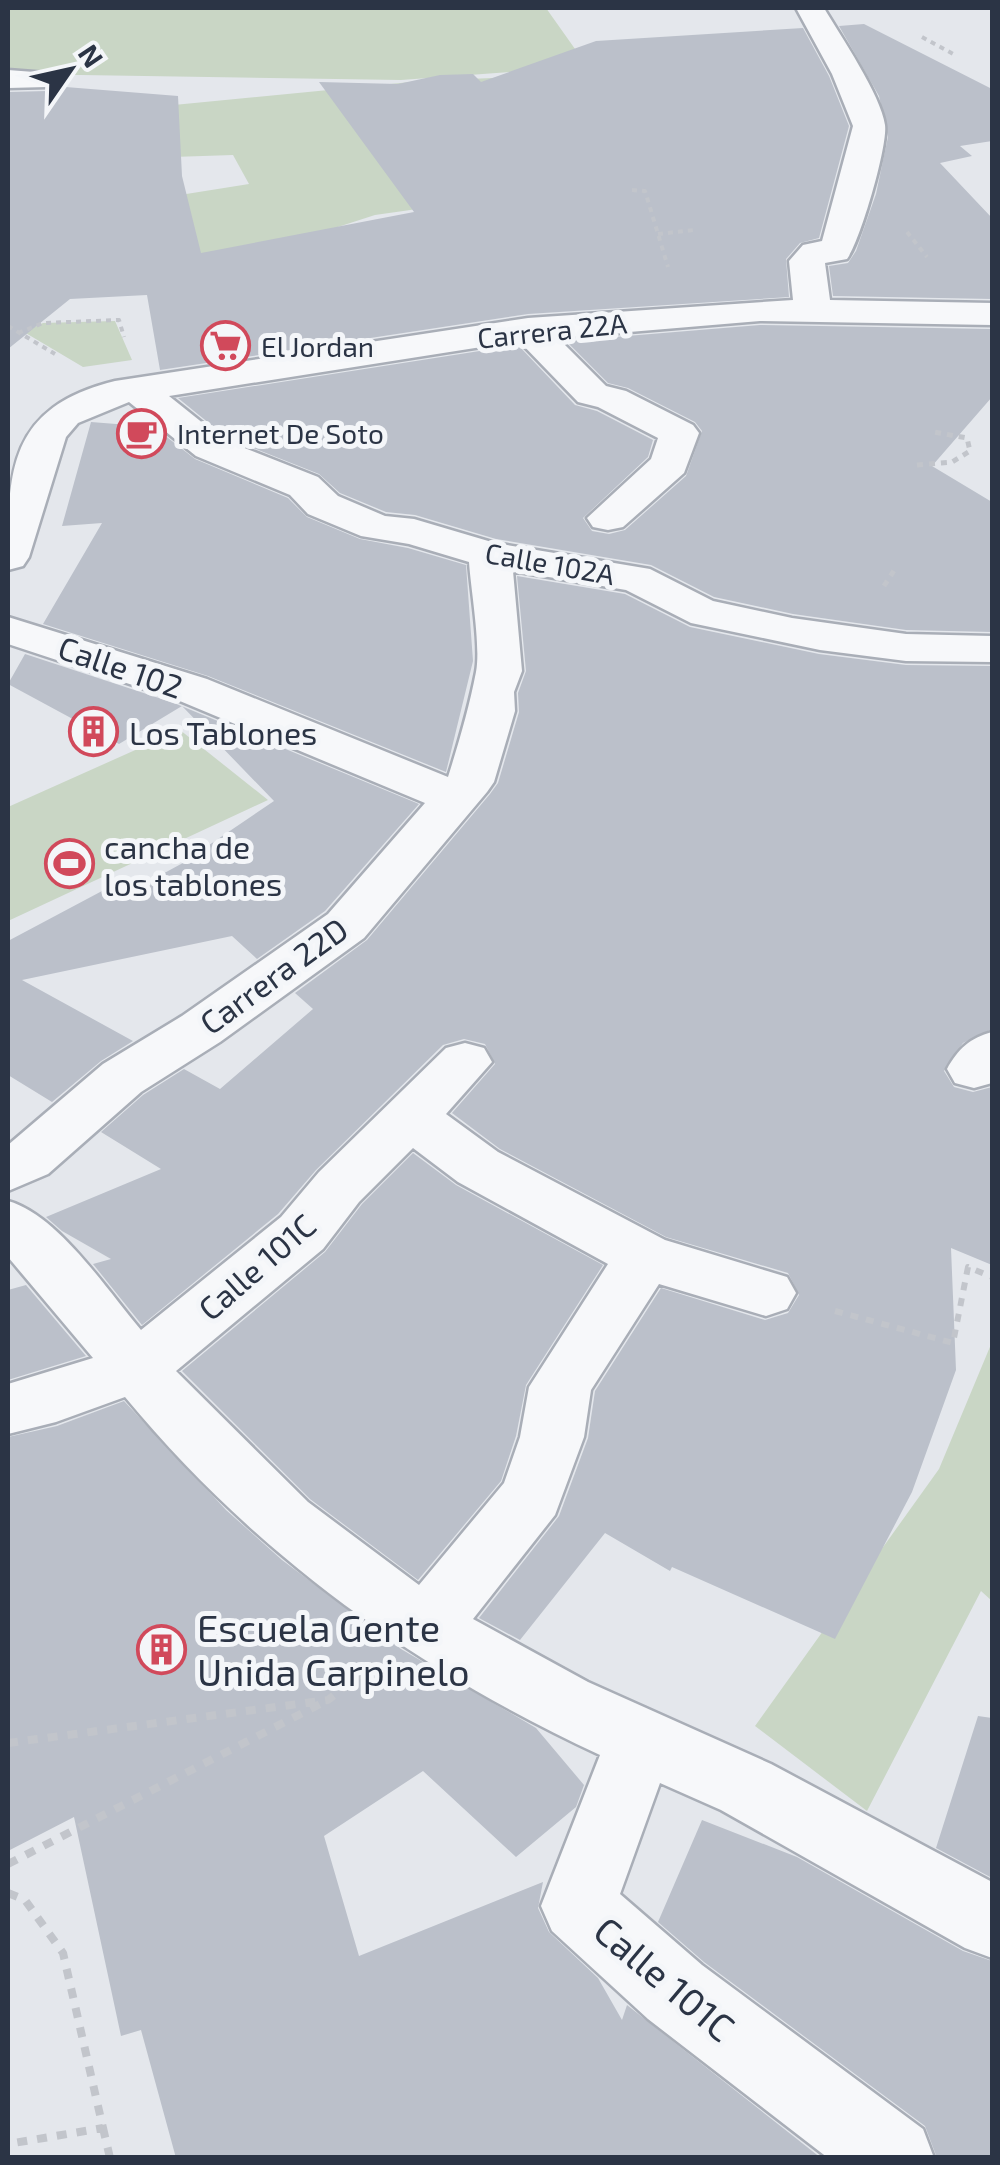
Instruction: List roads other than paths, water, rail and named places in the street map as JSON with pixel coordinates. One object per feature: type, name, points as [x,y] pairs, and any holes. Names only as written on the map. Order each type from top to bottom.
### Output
[{"type":"street","points":[[810,8],[847,74],[869,126],[848,218],[835,252],[814,252],[807,261],[813,311]]},
{"type":"street","name":"Carrera 22A","points":[[8,558],[47,434],[64,416],[126,392],[528,329],[760,310],[992,314]]},
{"type":"street","points":[[528,329],[592,394],[612,399],[679,434],[670,464],[608,518]]},
{"type":"street","name":"Calle 102A","points":[[126,392],[210,448],[304,486],[323,505],[376,526],[414,532],[490,555],[634,578],[652,583],[687,606],[791,631],[894,648],[939,652],[992,649]]},
{"type":"street","name":"Carrera 22D","points":[[8,1170],[28,1159],[122,1078],[200,1029],[346,926],[470,782],[492,711],[491,692],[499,671],[490,555]]},
{"type":"street","name":"Calle 102","points":[[8,630],[191,689],[455,798]]},
{"type":"street","name":"Calle 101C","points":[[8,1409],[138,1367],[302,1233],[339,1186],[464,1062]]},
{"type":"street","points":[[410,1116],[478,1167],[646,1257],[766,1293]]},
{"type":"street","points":[[17,1242],[284,1521],[422,1625],[563,1704],[746,1788],[992,1922]]},
{"type":"street","points":[[422,1625],[448,1600],[532,1496],[552,1437],[560,1386],[646,1257]]},
{"type":"street","name":"Calle 101C","points":[[640,1739],[578,1906],[675,1992],[894,2158]]},
{"type":"place","name":"El Jordan","points":[[226,346]]},
{"type":"place","name":"Internet De Soto","points":[[142,433]]},
{"type":"place","name":"Los Tablones","points":[[94,732]]},
{"type":"place","name":"cancha de los tablones","points":[[69,864]]},
{"type":"place","name":"Escuela Gente Unida Carpinelo","points":[[162,1649]]}]
